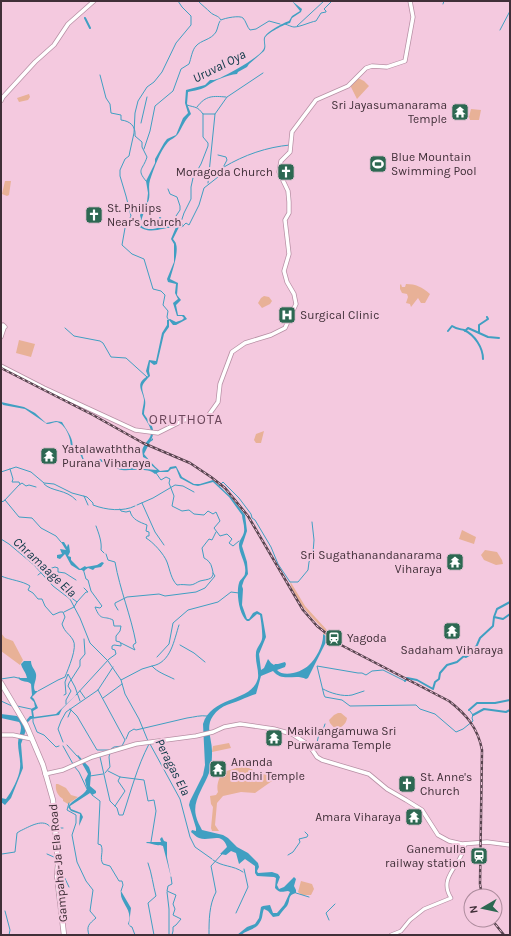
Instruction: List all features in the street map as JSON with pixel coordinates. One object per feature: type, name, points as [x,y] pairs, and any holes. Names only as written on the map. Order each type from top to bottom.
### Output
[{"type":"highway","name":"Gampaha-Ja Ela Road","points":[[1,683],[32,739],[43,765],[54,803],[57,876],[64,935]]},
{"type":"main road","points":[[1,101],[30,67],[54,45],[68,24],[94,1]]},
{"type":"main road","points":[[1,366],[135,430],[153,433],[164,431],[184,420],[207,416],[218,402],[220,384],[232,352],[245,343],[271,335],[287,326],[296,302],[284,271],[289,254],[285,220],[289,213],[289,202],[288,191],[279,172],[281,161],[290,152],[292,132],[316,100],[348,86],[366,68],[372,66],[387,67],[405,60],[413,20],[413,11],[410,1]]},
{"type":"main road","points":[[1,337],[2,327]]},
{"type":"main road","points":[[45,774],[63,770],[82,761],[128,746],[148,741],[192,737],[210,733],[224,727],[240,724],[292,734],[309,745],[317,757],[322,760],[369,774],[384,788],[422,810],[438,835],[449,841],[465,844],[489,842],[510,845]]},
{"type":"main road","points":[[1,735],[32,739]]},
{"type":"main road","points":[[391,935],[401,931],[410,920],[424,909],[451,898],[447,891],[446,884],[450,874],[464,851],[465,844]]},
{"type":"shaded area","points":[[358,78],[369,86],[357,99],[351,85]]},
{"type":"shaded area","points":[[29,94],[30,97],[28,100],[19,102],[17,98]]},
{"type":"shaded area","points":[[471,109],[481,110],[479,120],[470,120],[469,117]]},
{"type":"shaded area","points":[[5,181],[11,181],[9,195],[7,196],[2,194]]},
{"type":"shaded area","points":[[401,284],[402,287],[405,287],[406,284],[416,285],[430,294],[425,303],[421,303],[418,298],[411,307],[410,304],[406,303],[408,297],[407,294],[402,293],[400,289]]},
{"type":"shaded area","points":[[264,296],[269,297],[272,301],[270,304],[262,308],[258,303]]},
{"type":"shaded area","points":[[19,340],[35,344],[31,357],[16,353]]},
{"type":"shaded area","points":[[264,431],[261,443],[256,443],[254,440],[256,434]]},
{"type":"shaded area","points":[[462,530],[476,537],[474,544],[459,539]]},
{"type":"shaded area","points":[[485,550],[497,552],[503,564],[496,565],[484,560],[481,555]]},
{"type":"shaded area","points":[[290,581],[305,606],[326,629],[327,631],[325,635],[323,634],[325,631],[309,614],[295,595]]},
{"type":"shaded area","points":[[1,633],[5,638],[13,641],[23,660],[20,665],[1,651]]},
{"type":"shaded area","points":[[338,713],[341,713],[347,718],[344,724],[336,730],[329,720]]},
{"type":"shaded area","points":[[229,743],[231,748],[212,752],[213,746]]},
{"type":"shaded area","points":[[247,765],[256,775],[267,774],[272,781],[255,793],[241,792],[223,796],[217,803],[215,825],[219,831],[212,831],[213,807],[210,796],[216,795],[218,792],[217,790],[220,776],[223,772]]},
{"type":"shaded area","points":[[56,784],[66,788],[71,795],[78,797],[68,804],[63,801],[57,793]]},
{"type":"shaded area","points":[[301,881],[312,884],[314,889],[311,895],[302,895],[298,892]]},
{"type":"water","points":[[292,1],[302,9],[301,12],[292,18],[290,23],[276,29],[266,36],[264,51],[247,67],[237,74],[229,75],[203,88],[188,92],[187,104],[191,114],[185,121],[176,137],[165,146],[155,165],[149,184],[149,200],[145,206],[140,224],[144,228],[148,229],[170,225],[179,227],[173,239],[176,243],[177,252],[170,279],[178,283],[177,295],[181,300],[176,305],[178,315],[184,315],[187,319],[176,325],[173,325],[169,320],[169,327],[164,334],[157,364],[154,365],[150,362],[150,376],[142,387],[145,402],[144,414],[153,429],[153,436],[151,440],[153,438],[153,440],[150,442],[144,454],[160,471],[168,470],[170,467],[176,466],[182,477],[194,484],[200,484],[213,480],[230,496],[245,515],[247,531],[242,546],[247,562],[248,574],[242,586],[242,605],[247,619],[249,619],[253,613],[257,611],[262,614],[266,637],[259,654],[261,670],[264,668],[268,659],[274,665],[285,662],[285,667],[277,670],[284,674],[298,672],[306,668],[317,655],[321,647],[323,634],[326,636],[327,640],[308,678],[285,677],[277,675],[273,671],[261,676],[256,694],[223,707],[216,712],[209,724],[212,751],[211,765],[197,799],[195,810],[197,820],[202,830],[223,835],[237,847],[248,853],[258,863],[258,873],[272,872],[278,874],[280,877],[277,885],[279,889],[284,887],[294,877],[296,879],[294,886],[296,893],[290,896],[287,906],[279,916],[273,917],[264,909],[261,920],[256,927],[241,935],[237,935],[247,927],[255,924],[259,918],[261,907],[270,905],[273,913],[277,913],[284,905],[290,892],[281,892],[276,890],[276,878],[257,876],[255,873],[255,866],[245,859],[239,864],[236,853],[231,851],[226,855],[220,854],[227,847],[222,839],[203,839],[197,837],[191,832],[192,830],[196,831],[196,828],[189,805],[203,775],[205,765],[203,724],[208,715],[215,708],[248,692],[254,686],[258,678],[256,653],[262,637],[260,615],[257,614],[247,621],[240,609],[238,598],[239,583],[245,574],[244,563],[239,545],[244,532],[242,515],[229,497],[213,482],[198,486],[193,485],[180,478],[176,468],[171,469],[168,472],[159,472],[155,474],[144,470],[122,470],[103,462],[94,467],[88,466],[85,464],[80,454],[70,449],[70,438],[60,423],[57,422],[47,424],[25,409],[3,405],[1,402],[24,407],[35,413],[46,423],[56,421],[62,422],[70,435],[73,445],[72,449],[82,454],[85,461],[89,465],[94,466],[100,459],[120,467],[157,470],[149,463],[147,459],[143,457],[142,452],[145,444],[150,438],[151,431],[149,424],[142,414],[144,400],[140,384],[148,376],[146,371],[149,360],[156,361],[162,333],[167,325],[167,320],[170,319],[176,322],[184,318],[182,316],[177,316],[173,303],[178,299],[175,293],[176,284],[168,282],[167,279],[174,262],[174,244],[171,239],[176,227],[146,230],[137,225],[141,219],[140,215],[143,210],[143,205],[147,202],[148,193],[146,181],[155,163],[155,159],[164,143],[167,139],[176,135],[183,118],[188,113],[185,103],[186,90],[205,85],[210,80],[220,78],[243,66],[260,54],[264,48],[265,36],[275,28],[289,21],[292,16],[300,11]]},
{"type":"water","points":[[61,542],[64,542],[67,547],[68,544],[69,545],[70,552],[68,556],[71,557],[71,560],[80,569],[85,566],[97,565],[102,562],[104,563],[101,567],[93,570],[88,568],[84,572],[79,570],[71,565],[65,554],[60,559],[57,558],[57,555],[62,554],[60,549],[66,550]]},
{"type":"water","points":[[24,661],[31,661],[36,674],[34,689],[35,691],[38,691],[32,697],[38,708],[33,711],[34,717],[56,714],[77,694],[62,709],[59,715],[31,719],[25,725],[26,730],[21,744],[23,768],[11,798],[5,805],[1,802],[1,798],[6,799],[8,796],[15,784],[20,768],[18,740],[21,727],[19,722],[1,718],[1,714],[17,716],[24,723],[30,716],[32,716],[31,709],[35,707],[34,702],[30,698],[32,695],[31,684],[18,678],[27,678],[21,664]]},
{"type":"water","points":[[78,755],[89,767],[91,773],[90,786],[96,791],[96,793],[92,795],[90,793],[70,806],[71,809],[81,813],[83,817],[79,826],[80,814],[71,811],[68,807],[87,789],[85,780],[88,774],[77,756]]},
{"type":"water","points":[[162,837],[164,841],[167,842],[167,857],[171,877],[163,846],[146,843],[161,842],[160,839]]},
{"type":"water","points":[[121,891],[131,908],[130,926],[128,924],[128,910],[122,899]]},
{"type":"waterway","points":[[168,319],[168,311],[163,305],[165,295],[161,291],[153,289],[144,259],[132,254],[122,245],[125,228],[131,216],[120,176],[120,170],[125,159],[129,156],[134,133],[135,113],[138,101],[147,87],[154,82],[162,72],[176,43],[191,25],[191,16],[178,1]]},
{"type":"waterway","name":"Uruval Oya","points":[[198,1],[221,20],[236,17],[243,18],[250,30],[256,29],[269,21],[280,24]]},
{"type":"waterway","points":[[297,26],[324,1]]},
{"type":"waterway","name":"Uruval Oya","points":[[285,24],[296,27],[316,21],[321,13],[326,12],[324,9],[332,1]]},
{"type":"waterway","points":[[500,30],[510,11]]},
{"type":"waterway","points":[[85,18],[90,28]]},
{"type":"waterway","points":[[144,149],[150,131],[155,106],[173,91],[181,69],[189,64],[195,48],[198,44],[214,35],[220,21]]},
{"type":"waterway","points":[[215,114],[227,97],[263,73]]},
{"type":"waterway","points":[[100,75],[106,98],[110,104],[111,113],[121,115],[121,120],[132,125],[135,136],[142,142],[142,147],[147,157],[141,169],[141,174],[146,181]]},
{"type":"waterway","points":[[197,107],[207,98],[217,96],[226,97]]},
{"type":"waterway","points":[[141,123],[147,97]]},
{"type":"waterway","points":[[187,105],[198,108],[203,114],[215,114],[208,183]]},
{"type":"waterway","points":[[183,226],[181,222],[191,199],[193,178],[201,164],[208,146],[208,143],[203,137],[203,114]]},
{"type":"waterway","points":[[224,167],[256,152],[290,145]]},
{"type":"waterway","points":[[178,227],[182,227],[186,223],[189,225],[199,205],[204,188],[218,177],[227,160],[226,157],[218,155]]},
{"type":"waterway","points":[[168,189],[170,194],[177,197],[180,206],[180,210],[176,216],[175,225]]},
{"type":"waterway","points":[[160,218],[168,227]]},
{"type":"waterway","points":[[479,333],[479,325],[488,319],[487,317]]},
{"type":"waterway","points":[[448,331],[452,326],[464,330],[472,335],[480,346],[483,359]]},
{"type":"waterway","points":[[65,328],[74,336],[100,341],[103,343],[111,357],[126,358],[147,377]]},
{"type":"waterway","points":[[465,331],[468,328],[488,337],[499,338]]},
{"type":"waterway","name":"Peragas Ela","points":[[1,472],[16,467],[31,472],[44,483],[54,484],[72,493],[87,497],[93,505],[103,508],[120,510],[135,506]]},
{"type":"waterway","points":[[10,469],[13,479],[12,482],[19,482],[20,484]]},
{"type":"waterway","points":[[156,473],[161,480],[166,477],[170,479],[169,483],[174,496],[172,506],[182,511],[189,510],[194,514],[204,515],[208,511],[213,514],[216,512],[220,521],[214,528],[220,536],[227,534],[232,539],[229,543],[233,546],[239,541]]},
{"type":"waterway","points":[[219,486],[223,482],[239,498],[251,514],[252,518],[255,520],[271,547],[278,564],[290,582],[298,582],[308,570],[309,562],[313,553],[314,540],[312,522]]},
{"type":"waterway","points":[[1,502],[4,501],[22,483],[26,486],[29,485],[36,487]]},
{"type":"waterway","name":"Peragas Ela","points":[[44,484],[47,487],[64,492],[76,500]]},
{"type":"waterway","points":[[137,505],[153,498],[175,485],[183,486],[194,492]]},
{"type":"waterway","name":"Peragas Ela","points":[[84,496],[88,505]]},
{"type":"waterway","points":[[5,500],[19,517],[32,518],[41,528],[56,536],[61,542]]},
{"type":"waterway","points":[[142,503],[155,532],[164,545]]},
{"type":"waterway","points":[[120,509],[121,511],[130,511],[134,519],[147,525],[146,531],[149,532],[149,536],[146,538],[155,545],[163,555],[177,585],[191,585],[212,577],[212,566],[204,558],[202,548],[209,539],[212,540],[216,532]]},
{"type":"waterway","points":[[96,526],[101,541],[101,550],[104,553]]},
{"type":"waterway","name":"Chramaage Ela","points":[[1,539],[34,565],[53,586],[70,599],[80,618],[90,643],[108,661],[121,680],[142,669],[152,666],[159,672],[174,679]]},
{"type":"waterway","points":[[106,554],[108,560],[115,562],[134,633],[136,643],[133,646],[135,650],[121,643]]},
{"type":"waterway","points":[[38,575],[43,571],[55,567],[58,568],[58,572],[65,573],[76,580]]},
{"type":"waterway","name":"Peragas Ela","points":[[76,695],[109,659],[116,654],[115,650],[112,649],[112,646],[121,646],[120,642],[116,641],[116,636],[120,631],[121,626],[114,626],[113,620],[99,615],[95,607],[100,608],[102,606],[91,591],[84,572]]},
{"type":"waterway","points":[[118,610],[115,603],[127,597],[159,594],[165,596],[196,592],[205,588],[215,576],[213,573]]},
{"type":"waterway","points":[[1,576],[30,586],[28,590],[38,599],[42,599],[45,606],[53,615],[63,612],[65,617],[62,624],[74,643],[72,658],[65,677],[38,691]]},
{"type":"waterway","points":[[77,602],[86,592],[88,592],[84,588]]},
{"type":"waterway","points":[[157,657],[169,644],[173,623],[188,610],[218,602],[231,592],[239,593]]},
{"type":"waterway","name":"Chramaage Ela","points":[[64,612],[74,607],[77,602],[65,593]]},
{"type":"waterway","points":[[494,617],[497,609],[510,602]]},
{"type":"waterway","points":[[405,681],[407,678],[417,680],[433,689],[435,682],[439,679],[440,673],[447,665],[457,662],[464,656],[466,657],[471,654],[480,638],[493,626],[494,617],[503,619],[510,614]]},
{"type":"waterway","points":[[152,666],[158,664],[168,656],[179,625]]},
{"type":"waterway","name":"Peragas Ela","points":[[66,704],[66,700],[71,691],[68,686],[69,683],[80,666],[80,660],[85,654],[84,639]]},
{"type":"waterway","points":[[180,645],[194,653],[205,662]]},
{"type":"waterway","points":[[405,681],[383,670],[372,671],[366,675],[362,673],[317,666],[325,697],[342,700],[350,706],[416,705],[420,709],[435,714],[456,732],[463,729],[473,721],[473,715],[470,711]]},
{"type":"waterway","points":[[63,742],[58,729],[66,712],[98,690],[113,667]]},
{"type":"waterway","name":"Peragas Ela","points":[[64,695],[66,694],[65,682],[68,674],[80,701]]},
{"type":"waterway","points":[[1,679],[14,677],[18,678]]},
{"type":"waterway","name":"Peragas Ela","points":[[121,680],[125,694],[139,719],[148,741]]},
{"type":"waterway","points":[[103,698],[122,684]]},
{"type":"waterway","points":[[323,689],[341,695],[352,695],[364,691]]},
{"type":"waterway","points":[[98,690],[125,740],[122,746],[111,749]]},
{"type":"waterway","points":[[80,691],[85,698]]},
{"type":"waterway","points":[[469,710],[477,703],[495,703],[510,700]]},
{"type":"waterway","points":[[1,701],[12,706]]},
{"type":"waterway","points":[[17,706],[31,709]]},
{"type":"waterway","points":[[70,709],[77,716],[97,750],[109,750]]},
{"type":"waterway","points":[[473,715],[484,709],[506,712],[510,710]]},
{"type":"waterway","points":[[68,717],[71,710]]},
{"type":"waterway","points":[[126,739],[129,732],[134,729],[136,730],[187,718],[207,716]]},
{"type":"waterway","points":[[33,719],[37,732],[44,735],[56,747],[59,746]]},
{"type":"waterway","points":[[315,751],[319,734],[323,730],[325,724]]},
{"type":"waterway","points":[[100,757],[110,801],[117,808],[119,815],[123,815],[138,770],[149,744]]},
{"type":"waterway","name":"Peragas Ela","points":[[150,744],[180,799],[190,837],[195,847],[212,859]]},
{"type":"waterway","points":[[67,745],[77,756]]},
{"type":"waterway","points":[[63,746],[73,764]]},
{"type":"waterway","points":[[105,773],[110,767],[110,753]]},
{"type":"waterway","points":[[74,766],[79,772],[87,789]]},
{"type":"waterway","points":[[108,771],[120,777],[144,780],[148,801],[154,800],[156,811],[151,842]]},
{"type":"waterway","points":[[90,776],[103,774]]},
{"type":"waterway","points":[[115,806],[125,791],[118,781],[120,777]]},
{"type":"waterway","points":[[92,795],[100,801],[98,844],[101,845],[102,848],[102,862],[103,864],[110,866],[119,881],[122,881],[123,885],[121,891]]},
{"type":"waterway","points":[[69,803],[67,810],[76,815],[76,823],[72,835],[77,862],[86,881],[93,890],[90,911],[96,918],[89,925],[89,935]]},
{"type":"waterway","points":[[2,854],[15,852],[17,833],[20,831],[40,823],[44,823],[51,828],[54,828]]},
{"type":"waterway","points":[[57,828],[63,828]]},
{"type":"waterway","points":[[288,855],[293,852],[300,842],[299,839],[307,837],[308,835],[305,832]]},
{"type":"waterway","points":[[47,854],[56,858]]},
{"type":"waterway","points":[[209,935],[209,918],[216,892],[211,866],[222,854]]},
{"type":"waterway","name":"Peragas Ela","points":[[213,860],[243,872]]},
{"type":"waterway","points":[[148,863],[156,896],[148,903],[154,935]]},
{"type":"waterway","points":[[60,868],[69,887]]},
{"type":"waterway","points":[[236,913],[248,887],[244,869]]},
{"type":"waterway","points":[[171,877],[172,884],[168,886],[167,891],[176,895],[173,904],[175,909],[173,915],[181,919],[173,927],[172,935]]},
{"type":"waterway","points":[[167,892],[169,909],[169,935]]},
{"type":"waterway","points":[[296,893],[309,897]]},
{"type":"waterway","points":[[329,920],[326,913],[335,904]]},
{"type":"waterway","points":[[5,911],[10,930],[9,935]]},
{"type":"waterway","points":[[130,926],[132,927],[135,935]]},
{"type":"railway","points":[[1,368],[93,415],[143,443],[190,463],[211,477],[225,488],[248,516],[303,610],[317,626],[341,645],[449,701],[466,716],[478,735],[482,750],[481,888]]},
{"type":"railway","points":[[498,928],[504,935]]},
{"type":"place","name":"Sri Jayasumanarama Temple","points":[[460,112]]},
{"type":"place","name":"Blue Mountain Swimming Pool","points":[[378,164]]},
{"type":"place","name":"Moragoda Church","points":[[286,172]]},
{"type":"place","name":"St. Philips Near's church","points":[[94,215]]},
{"type":"place","name":"Surgical Clinic","points":[[287,315]]},
{"type":"place","name":"Yatalawaththa Purana Viharaya","points":[[49,456]]},
{"type":"place","name":"Sri Sugathanandanarama Viharaya","points":[[455,562]]},
{"type":"place","name":"Sadaham Viharaya","points":[[452,631]]},
{"type":"place","name":"Yagoda","points":[[334,638]]},
{"type":"place","name":"Makilangamuwa Sri Purwarama Temple","points":[[274,738]]},
{"type":"place","name":"Ananda Bodhi Temple","points":[[218,769]]},
{"type":"place","name":"St. Anne's Church","points":[[407,784]]},
{"type":"place","name":"Amara Viharaya","points":[[414,817]]},
{"type":"place","name":"Ganemulla railway station","points":[[479,856]]},
{"type":"district","name":"ORUTHOTA","points":[[186,419]]}]
